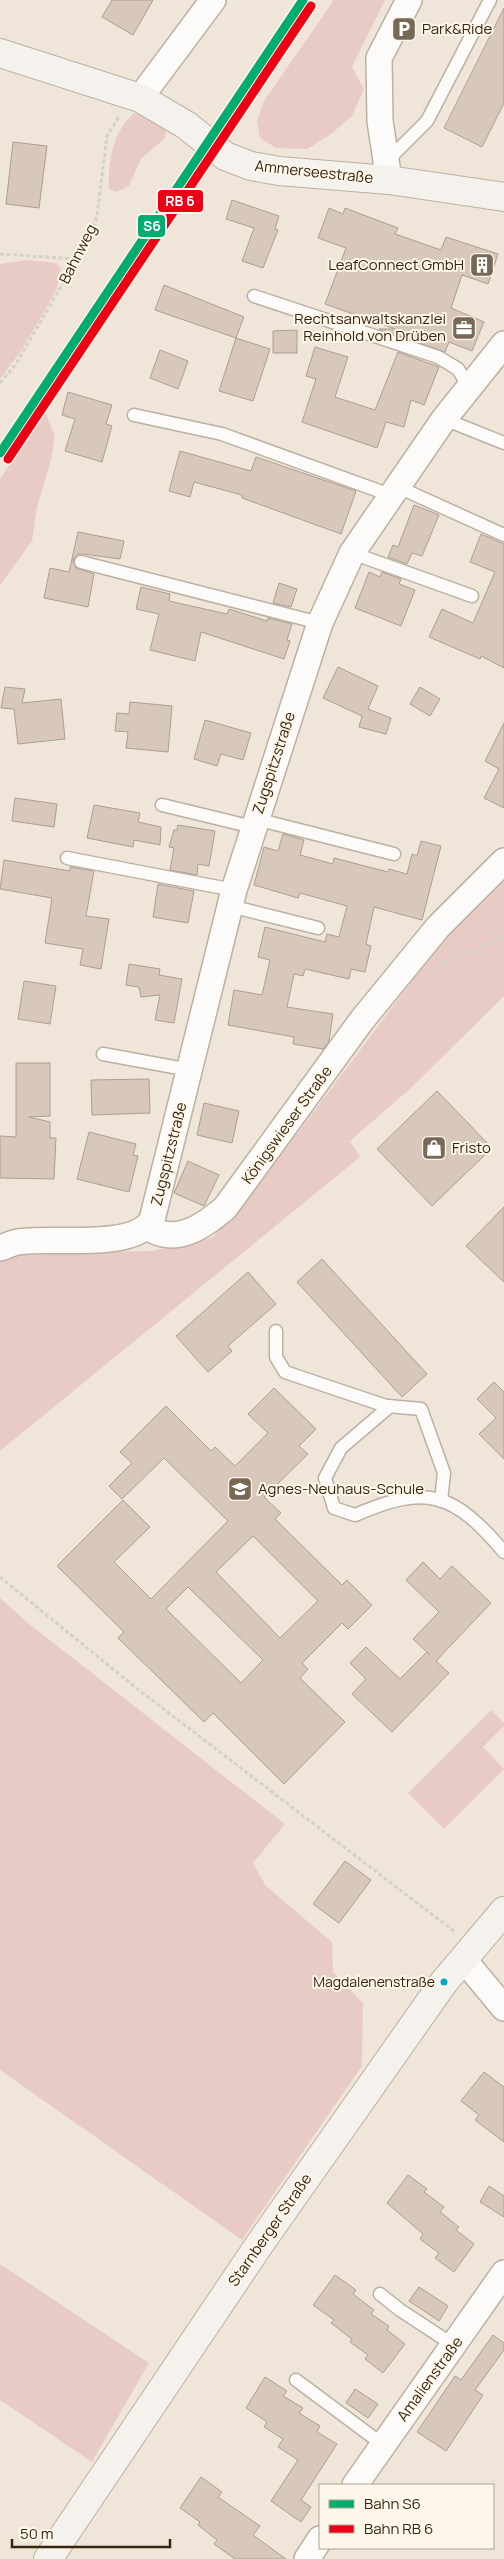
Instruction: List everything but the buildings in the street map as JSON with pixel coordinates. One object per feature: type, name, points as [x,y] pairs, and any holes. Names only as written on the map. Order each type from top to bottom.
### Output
[{"type":"main road","name":"Ammerseestraße","points":[[0,53],[186,125],[225,156],[251,166],[279,171],[387,171],[504,198]]},
{"type":"main road","name":"Starnberger Straße","points":[[48,2559],[259,2246],[444,1982],[504,1911]]},
{"type":"street","points":[[387,171],[380,121],[379,58],[409,0]]},
{"type":"street","points":[[131,105],[156,76],[210,1]]},
{"type":"street","name":"Zugspitzstraße","points":[[147,1228],[155,1211],[232,898],[320,623],[352,553],[444,418],[504,344]]},
{"type":"street","name":"Königswieser Straße","points":[[147,1228],[158,1234],[172,1237],[209,1222],[225,1208],[362,1020],[438,927],[504,861]]},
{"type":"street","points":[[0,1248],[18,1242],[119,1238],[138,1233],[147,1228]]},
{"type":"street","points":[[469,1953],[504,2008]]},
{"type":"street","name":"Amalienstraße","points":[[356,2484],[382,2444],[455,2346],[504,2273]]},
{"type":"street","points":[[307,2559],[319,2540]]},
{"type":"lane","points":[[387,171],[427,121],[490,0]]},
{"type":"lane","points":[[254,296],[438,357],[458,369],[469,387]]},
{"type":"lane","points":[[134,415],[222,434],[395,491],[504,535]]},
{"type":"lane","points":[[444,418],[504,443]]},
{"type":"lane","points":[[352,553],[472,596]]},
{"type":"lane","points":[[81,562],[320,623]]},
{"type":"lane","points":[[162,805],[255,823],[394,854]]},
{"type":"lane","points":[[66,858],[232,898],[318,928]]},
{"type":"lane","points":[[103,1054],[190,1070]]},
{"type":"lane","points":[[276,1331],[276,1357],[285,1372],[388,1406],[421,1409],[444,1473],[441,1501]]},
{"type":"lane","points":[[388,1406],[340,1448],[325,1478],[334,1508],[355,1516],[387,1502],[419,1496],[441,1501],[465,1512],[504,1552]]},
{"type":"lane","points":[[380,2294],[400,2310],[455,2346]]},
{"type":"lane","points":[[296,2380],[382,2444]]},
{"type":"path","name":"Bahnweg","points":[[0,383],[16,364],[50,309],[91,235],[97,216],[107,136],[131,105]]},
{"type":"path","points":[[0,254],[76,259]]},
{"type":"path","points":[[0,1577],[469,1953]]},
{"type":"shaded area","points":[[334,0],[385,0],[352,67],[364,89],[352,116],[331,134],[307,149],[276,148],[260,138],[257,121],[264,101]]},
{"type":"shaded area","points":[[133,114],[148,114],[167,120],[165,138],[141,159],[129,186],[117,192],[109,189],[109,168],[113,148],[120,130]]},
{"type":"shaded area","points":[[27,260],[56,263],[61,268],[57,288],[21,351],[0,379],[0,264]]},
{"type":"shaded area","points":[[45,412],[55,436],[51,460],[37,507],[32,541],[0,585],[0,479]]},
{"type":"shaded area","points":[[504,878],[504,996],[412,1087],[350,1141],[360,1157],[0,1451],[0,1259],[19,1253],[153,1251],[213,1237],[303,1126],[445,937]]},
{"type":"shaded area","points":[[0,1598],[28,1623],[285,1824],[253,1863],[266,1886],[332,1942],[333,1972],[363,2003],[362,2066],[242,2240],[0,2070]]},
{"type":"shaded area","points":[[491,1710],[504,1723],[504,1726],[483,1747],[504,1769],[444,1829],[408,1793]]},
{"type":"shaded area","points":[[0,2264],[149,2363],[92,2462],[0,2400]]},
{"type":"rail line","name":"S6","points":[[0,453],[303,0]]},
{"type":"transit line","points":[[8,459],[311,6]]},
{"type":"place","name":"Park&Ride","points":[[404,29]]},
{"type":"place","name":"LeafConnect GmbH","points":[[482,265]]},
{"type":"place","name":"Rechtsanwaltskanzlei Reinhold von Drüben","points":[[464,328]]},
{"type":"place","name":"Fristo","points":[[434,1148]]},
{"type":"place","name":"Agnes-Neuhaus-Schule","points":[[240,1489]]},
{"type":"place","name":"Magdalenenstraße","points":[[444,1982]]}]
